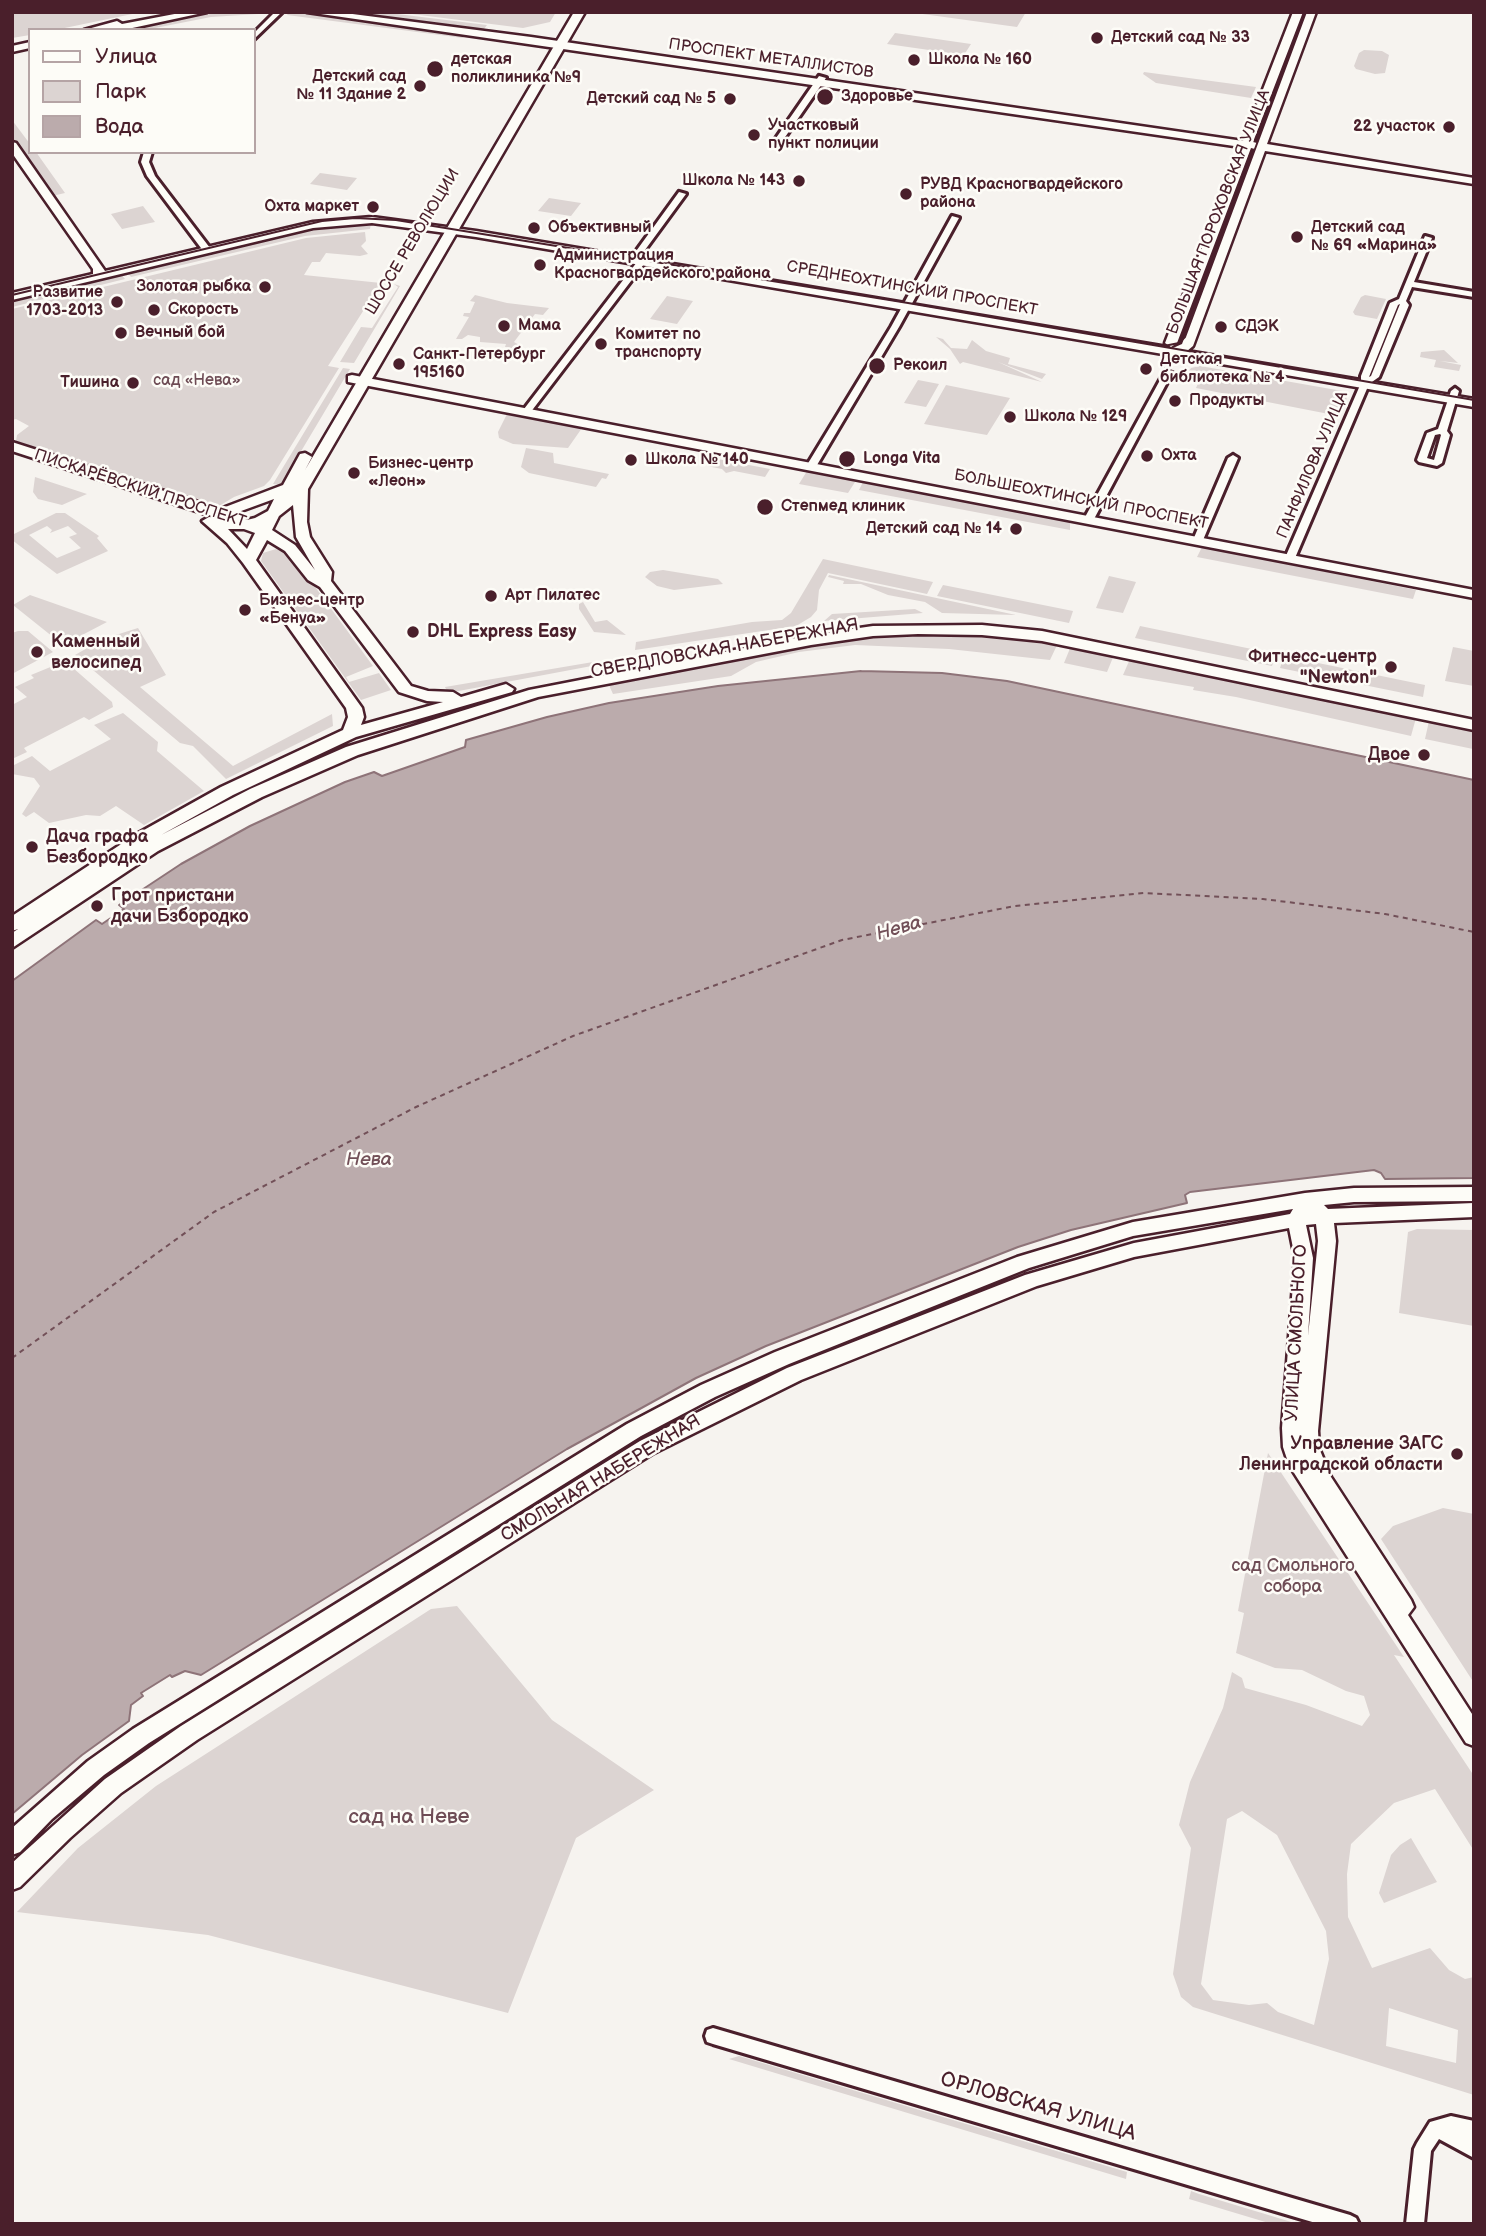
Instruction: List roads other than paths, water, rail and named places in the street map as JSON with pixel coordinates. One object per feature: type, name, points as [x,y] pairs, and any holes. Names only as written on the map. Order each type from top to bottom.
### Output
[{"type":"main road","points":[[99,28],[175,12]]},
{"type":"main road","points":[[117,28],[202,12]]},
{"type":"main road","name":"ПРОСПЕКТ МЕТАЛЛИСТОВ","points":[[312,12],[558,42]]},
{"type":"main road","name":"ПРОСПЕКТ МЕТАЛЛИСТОВ","points":[[338,12],[821,80],[1474,179]]},
{"type":"main road","name":"ШОССЕ РЕВОЛЮЦИИ","points":[[558,42],[570,12]]},
{"type":"main road","name":"ШОССЕ РЕВОЛЮЦИИ","points":[[248,560],[256,528],[271,516],[293,489],[558,42],[580,12]]},
{"type":"main road","name":"БОЛЬШАЯ ПОРОХОВСКАЯ УЛИЦА","points":[[1178,347],[1248,143],[1298,12]]},
{"type":"main road","name":"БОЛЬШАЯ ПОРОХОВСКАЯ УЛИЦА","points":[[1178,347],[1262,145],[1311,12]]},
{"type":"main road","points":[[12,145],[95,272]]},
{"type":"main road","points":[[12,158],[95,272]]},
{"type":"main road","name":"СРЕДНЕОХТИНСКИЙ ПРОСПЕКТ","points":[[95,272],[205,247],[309,218],[338,214],[374,214],[1368,379],[1454,395],[1474,402]]},
{"type":"main road","points":[[12,290],[95,272]]},
{"type":"main road","points":[[12,297],[95,272]]},
{"type":"main road","name":"БОЛЬШЕОХТИНСКИЙ ПРОСПЕКТ","points":[[359,379],[1474,594]]},
{"type":"main road","name":"СРЕДНЕОХТИНСКИЙ ПРОСПЕКТ","points":[[1454,395],[1474,394]]},
{"type":"main road","name":"ПИСКАРЁВСКИЙ ПРОСПЕКТ","points":[[12,446],[214,517],[354,708]]},
{"type":"main road","name":"ПИСКАРЁВСКИЙ ПРОСПЕКТ","points":[[12,455],[256,528],[290,548],[313,577],[325,584],[405,689]]},
{"type":"main road","points":[[214,517],[293,489]]},
{"type":"main road","name":"ШОССЕ РЕВОЛЮЦИИ","points":[[293,489],[303,537],[324,572],[325,584]]},
{"type":"main road","name":"СВЕРДЛОВСКАЯ НАБЕРЕЖНАЯ","points":[[12,925],[141,839],[205,803],[350,733],[472,697],[807,632],[916,621],[989,620],[1039,625],[1474,715]]},
{"type":"main road","name":"СВЕРДЛОВСКАЯ НАБЕРЕЖНАЯ","points":[[12,942],[152,847],[256,793],[360,748],[535,693],[753,650],[873,631],[997,631],[1066,640],[1474,725]]},
{"type":"main road","points":[[354,708],[371,716],[393,721],[405,703],[405,689],[427,696],[472,697]]},
{"type":"main road","points":[[350,733],[356,717],[354,708]]},
{"type":"main road","name":"СВЕРДЛОВСКАЯ НАБЕРЕЖНАЯ","points":[[360,748],[393,721],[427,721],[454,717]]},
{"type":"main road","name":"СМОЛЬНАЯ НАБЕРЕЖНАЯ","points":[[12,1844],[76,1786],[141,1736],[579,1462],[708,1391],[782,1358],[1035,1258],[1133,1229],[1305,1200],[1363,1195],[1474,1194]]},
{"type":"main road","points":[[1305,1200],[1324,1216]]},
{"type":"main road","name":"УЛИЦА СМОЛЬНОГО","points":[[1305,1200],[1296,1220],[1304,1258],[1292,1428],[1299,1465],[1474,1736]]},
{"type":"main road","name":"СМОЛЬНАЯ НАБЕРЕЖНАЯ","points":[[12,1879],[72,1821],[153,1757],[595,1479],[693,1423],[794,1374],[1032,1280],[1134,1250],[1324,1216],[1474,1210]]},
{"type":"main road","name":"УЛИЦА СМОЛЬНОГО","points":[[1324,1216],[1327,1241],[1308,1431],[1309,1448],[1336,1503],[1474,1714]]},
{"type":"street","points":[[256,35],[279,12]]},
{"type":"street","points":[[778,141],[821,80]]},
{"type":"street","points":[[147,154],[145,162],[151,176],[205,247]]},
{"type":"street","points":[[527,411],[639,258],[682,194]]},
{"type":"street","points":[[812,465],[909,302],[955,218]]},
{"type":"street","name":"ПАНФИЛОВА УЛИЦА","points":[[1290,558],[1368,379],[1405,305],[1402,301],[1428,238]]},
{"type":"street","points":[[1409,284],[1474,295]]},
{"type":"street","points":[[1089,519],[1168,373]]},
{"type":"street","points":[[1442,431],[1454,395]]},
{"type":"street","points":[[1198,540],[1233,457]]},
{"type":"street","name":"ОРЛОВСКАЯ УЛИЦА","points":[[713,2036],[1350,2224]]},
{"type":"street","points":[[1415,2224],[1423,2149],[1436,2128],[1451,2125],[1474,2130]]},
{"type":"street","points":[[1436,2128],[1474,2149]]},
{"type":"water","name":"Нева","points":[[861,671],[942,673],[1007,681],[1474,780],[1474,1178],[1385,1179],[1381,1173],[1374,1170],[1190,1192],[1185,1195],[1187,1203],[1071,1230],[1018,1247],[766,1346],[696,1378],[567,1449],[201,1675],[185,1671],[172,1677],[170,1675],[141,1693],[143,1696],[131,1705],[129,1721],[82,1755],[12,1814],[12,981],[96,920],[102,924],[124,909],[119,905],[181,864],[250,826],[345,782],[374,772],[382,776],[465,747],[466,740],[609,703],[718,686]]},
{"type":"tram line","points":[[1164,346],[1179,343],[1185,337],[1306,12]]},
{"type":"tram line","points":[[12,295],[322,221],[355,218],[396,220],[908,303],[1474,400]]},
{"type":"place","name":"Детский сад № 33","points":[[1097,38]]},
{"type":"place","name":"Школа № 160","points":[[914,60]]},
{"type":"place","name":"детская поликлиника №9","points":[[435,69]]},
{"type":"place","name":"Детский сад № 11 Здание 2","points":[[420,86]]},
{"type":"place","name":"Здоровье","points":[[825,97]]},
{"type":"place","name":"Детский сад № 5","points":[[730,99]]},
{"type":"place","name":"22 участок","points":[[1449,127]]},
{"type":"place","name":"Участковый пункт полиции","points":[[754,135]]},
{"type":"place","name":"Школа № 143","points":[[799,181]]},
{"type":"place","name":"РУВД Красногвардейского района","points":[[906,194]]},
{"type":"place","name":"Охта маркет","points":[[373,207]]},
{"type":"place","name":"Объективный","points":[[534,228]]},
{"type":"place","name":"Детский сад № 69 «Марина»","points":[[1297,237]]},
{"type":"place","name":"Администрация Красногвардейского района","points":[[540,265]]},
{"type":"place","name":"Золотая рыбка","points":[[265,287]]},
{"type":"place","name":"Развитие 1703-2013","points":[[117,302]]},
{"type":"place","name":"Скорость","points":[[154,310]]},
{"type":"place","name":"Мама","points":[[504,326]]},
{"type":"place","name":"СДЭК","points":[[1221,327]]},
{"type":"place","name":"Вечный бой","points":[[121,333]]},
{"type":"place","name":"Комитет по транспорту","points":[[601,344]]},
{"type":"place","name":"Санкт-Петербург 195160","points":[[399,364]]},
{"type":"place","name":"Рекоил","points":[[877,366]]},
{"type":"place","name":"Детская библиотека № 4","points":[[1146,369]]},
{"type":"place","name":"Тишина","points":[[133,383]]},
{"type":"place","name":"Продукты","points":[[1175,401]]},
{"type":"place","name":"Школа № 129","points":[[1010,417]]},
{"type":"place","name":"Охта","points":[[1147,456]]},
{"type":"place","name":"Longa Vita","points":[[847,459]]},
{"type":"place","name":"Школа № 140","points":[[631,460]]},
{"type":"place","name":"Бизнес-центр «Леон»","points":[[354,473]]},
{"type":"place","name":"Степмед клиник","points":[[765,507]]},
{"type":"place","name":"Детский сад № 14","points":[[1016,529]]},
{"type":"place","name":"Арт Пилатес","points":[[491,596]]},
{"type":"place","name":"Бизнес-центр «Бенуа»","points":[[245,610]]},
{"type":"place","name":"DHL Express Easy","points":[[413,632]]},
{"type":"place","name":"Каменный велосипед","points":[[37,652]]},
{"type":"place","name":"Фитнесс-центр \"Newton\"","points":[[1391,667]]},
{"type":"place","name":"Двое","points":[[1424,755]]},
{"type":"place","name":"Дача графа Безбородко","points":[[32,847]]},
{"type":"place","name":"Грот пристани дачи Бзбородко","points":[[97,906]]},
{"type":"place","name":"Управление ЗАГС Ленинградской области","points":[[1457,1454]]},
{"type":"park label","name":"сад «Нева»","points":[[197,381]]},
{"type":"park label","name":"сад Смольного собора","points":[[1293,1576]]},
{"type":"park label","name":"сад на Неве","points":[[409,1818]]}]
